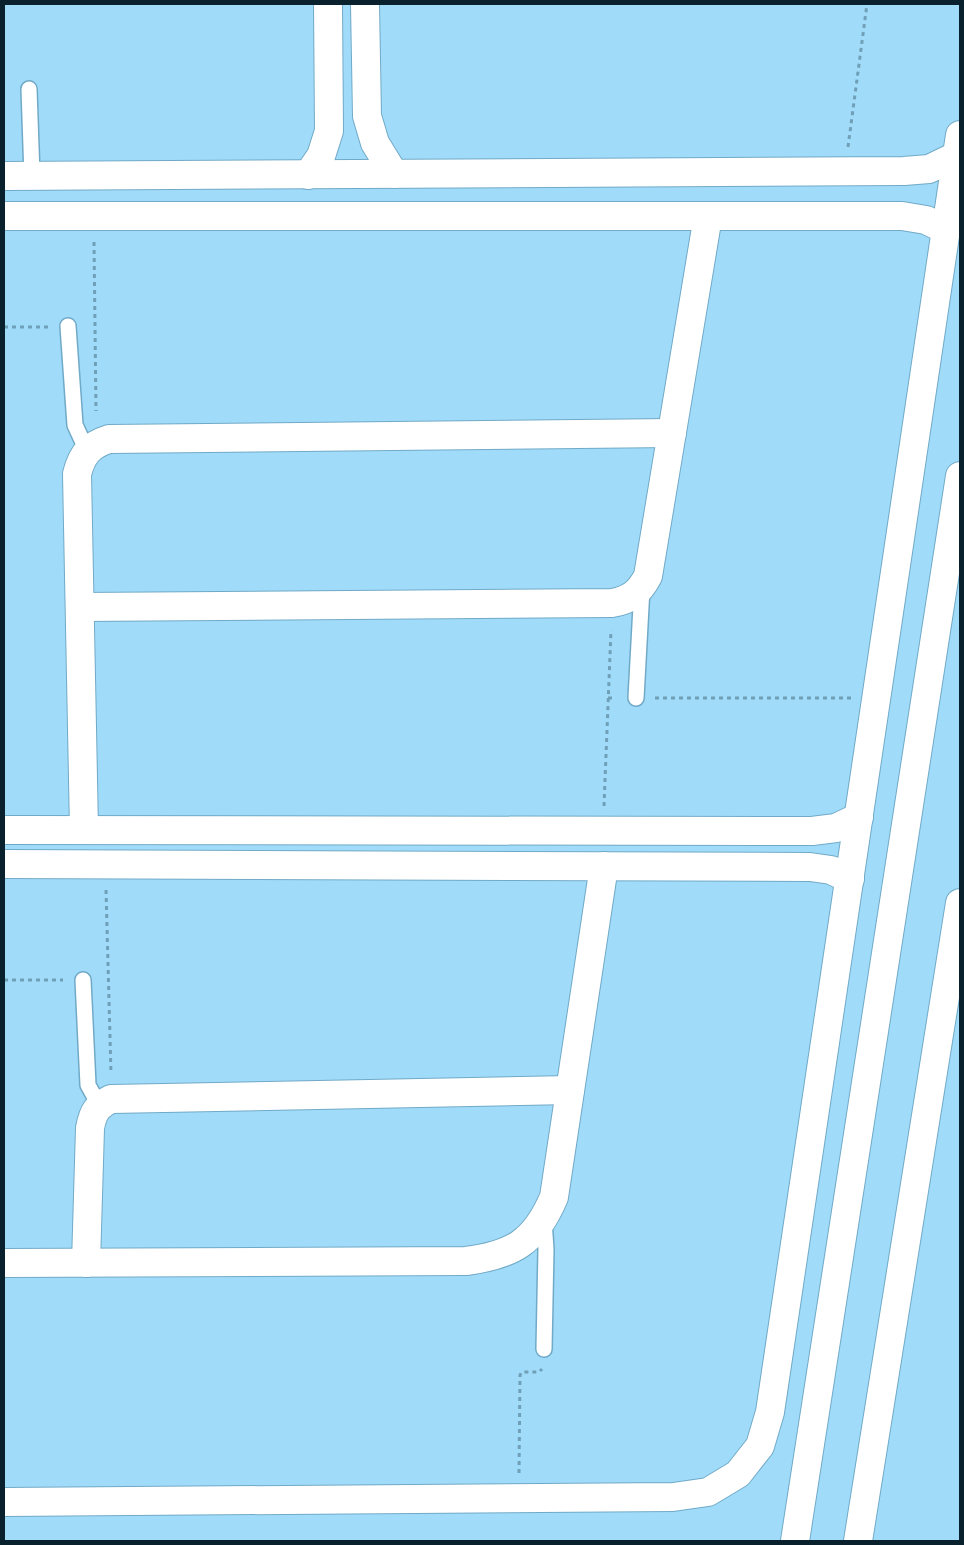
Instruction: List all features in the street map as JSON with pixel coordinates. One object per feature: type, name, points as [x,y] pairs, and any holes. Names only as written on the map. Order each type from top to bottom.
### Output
[{"type":"street","points":[[308,175],[320,156],[329,131],[328,4]]},
{"type":"street","points":[[365,4],[369,123],[375,143],[394,174]]},
{"type":"street","points":[[4,176],[916,171],[940,164],[959,145]]},
{"type":"street","points":[[4,1502],[674,1497],[708,1492],[738,1474],[760,1446],[770,1412],[959,145]]},
{"type":"street","points":[[4,216],[902,216],[926,220],[947,230]]},
{"type":"street","points":[[80,608],[612,603],[634,596],[642,588],[648,576],[708,216]]},
{"type":"street","points":[[84,830],[77,474],[80,462],[92,447],[109,439],[672,433]]},
{"type":"street","points":[[795,1541],[960,476]]},
{"type":"street","points":[[4,830],[812,831],[836,828],[859,817]]},
{"type":"street","points":[[4,864],[810,867],[831,870],[850,879]]},
{"type":"street","points":[[4,1263],[466,1261],[488,1258],[508,1252],[527,1239],[544,1221],[554,1197],[604,866]]},
{"type":"street","points":[[858,1541],[960,903]]},
{"type":"street","points":[[86,1263],[90,1128],[93,1114],[105,1102],[570,1090]]},
{"type":"lane","points":[[29,89],[32,176]]},
{"type":"lane","points":[[68,326],[75,425],[92,447]]},
{"type":"lane","points":[[636,698],[642,588]]},
{"type":"lane","points":[[82,980],[88,1084],[105,1102]]},
{"type":"lane","points":[[544,1221],[546,1249],[544,1349]]},
{"type":"path","points":[[844,172],[867,4]]},
{"type":"path","points":[[92,447],[94,216]]},
{"type":"path","points":[[603,831],[612,603]]},
{"type":"path","points":[[608,698],[877,698]]},
{"type":"path","points":[[105,1102],[109,980],[106,865]]},
{"type":"path","points":[[4,980],[109,980]]},
{"type":"path","points":[[519,1498],[520,1375],[522,1372],[541,1372],[544,1349]]}]
